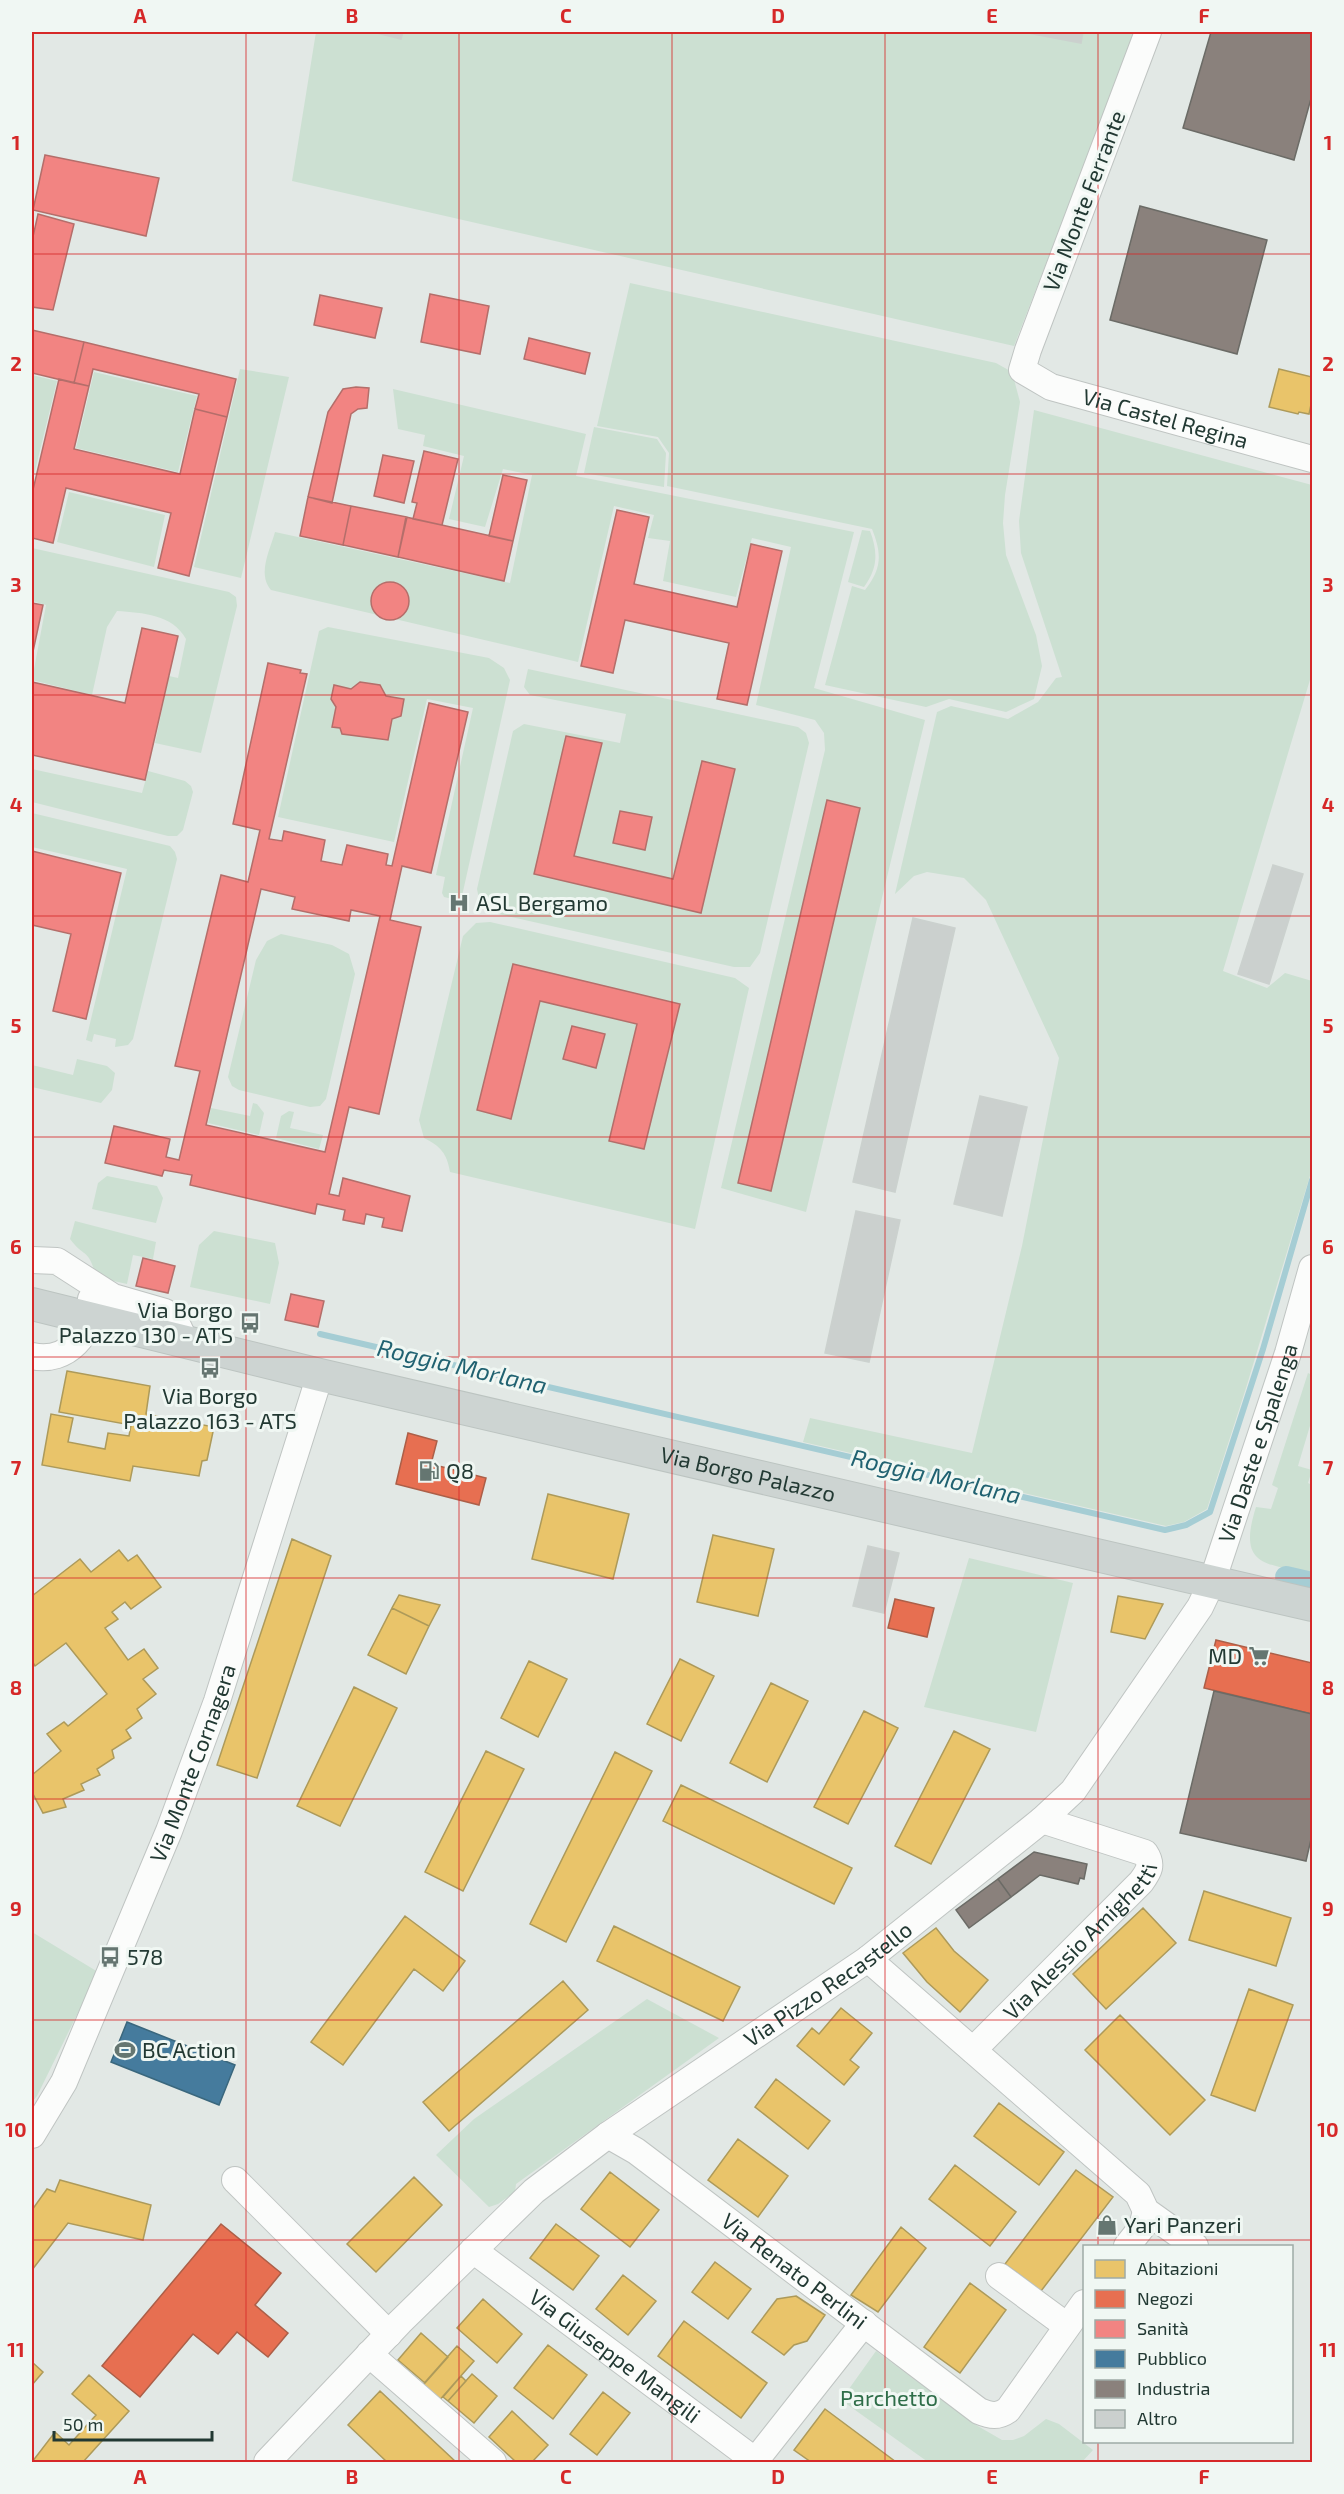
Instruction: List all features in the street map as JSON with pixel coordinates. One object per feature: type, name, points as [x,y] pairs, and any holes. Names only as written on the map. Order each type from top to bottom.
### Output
[{"type":"main road","name":"Via Borgo Palazzo","points":[[32,1304],[320,1375],[1312,1605]]},
{"type":"street","name":"Via Monte Ferrante","points":[[1022,370],[1148,32]]},
{"type":"street","name":"Via Castel Regina","points":[[1022,370],[1051,387],[1312,459]]},
{"type":"street","points":[[32,1260],[57,1261],[113,1297],[165,1312],[176,1322],[185,1341]]},
{"type":"street","name":"Via Daste e Spalenga","points":[[1212,1582],[1288,1353],[1312,1268]]},
{"type":"street","points":[[33,1364],[71,1348],[86,1330],[90,1318],[91,1301],[86,1284],[75,1271]]},
{"type":"street","name":"Via Monte Cornagera","points":[[32,2135],[64,2082],[184,1791],[217,1701],[320,1375]]},
{"type":"street","name":"Via Pizzo Recastello","points":[[267,2463],[369,2354],[534,2191],[609,2135],[868,1959],[1042,1820],[1073,1791],[1200,1607],[1212,1582]]},
{"type":"street","name":"Via Alessio Amighetti","points":[[973,2050],[1141,1882],[1150,1870],[1149,1860],[1145,1853],[1042,1820]]},
{"type":"street","points":[[868,1959],[1138,2194],[1146,2211],[1192,2245]]},
{"type":"street","name":"Via Renato Perlini","points":[[609,2135],[636,2151],[979,2411],[989,2415],[1000,2415],[1008,2410],[1068,2326]]},
{"type":"street","points":[[235,2180],[389,2334]]},
{"type":"street","points":[[1128,2245],[1142,2227],[1146,2211]]},
{"type":"street","name":"Via Giuseppe Mangili","points":[[473,2250],[756,2462]]},
{"type":"street","points":[[999,2276],[1068,2326],[1083,2304]]},
{"type":"street","points":[[756,2462],[864,2323]]},
{"type":"street","points":[[369,2354],[493,2463]]},
{"type":"green space","points":[[316,32],[1136,32],[1014,346],[292,181]]},
{"type":"green space","points":[[630,283],[996,363],[1012,372],[1020,402],[1005,495],[1003,523],[1006,555],[1036,635],[1042,666],[1034,699],[1006,712],[949,699],[926,707],[825,685],[852,586],[865,590],[875,575],[879,553],[872,529],[667,486],[669,453],[658,437],[597,426]]},
{"type":"green space","points":[[240,369],[289,377],[241,578],[194,567]]},
{"type":"green space","points":[[94,372],[197,396],[178,472],[76,448]]},
{"type":"green space","points":[[32,375],[57,381],[32,483]]},
{"type":"green space","points":[[393,389],[586,434],[576,476],[854,532],[814,688],[925,720],[806,1212],[721,1188],[825,750],[824,733],[815,720],[756,705],[791,547],[752,538],[736,597],[663,581],[670,541],[648,538],[654,515],[614,506],[578,662],[271,590],[265,577],[265,569],[275,532],[510,583],[532,475],[503,469],[485,527],[449,519],[464,456],[423,446],[425,435],[398,429]]},
{"type":"green space","points":[[1034,410],[1312,485],[1312,673],[1223,971],[1267,988],[1285,973],[1312,981],[1312,1169],[1207,1509],[1184,1522],[1166,1526],[803,1442],[810,1418],[972,1453],[1022,1246],[1059,1058],[986,900],[964,878],[927,872],[914,876],[895,894],[937,712],[951,706],[1008,719],[1038,702],[1056,678],[1062,677],[1021,553],[1019,521]]},
{"type":"green space","points":[[594,427],[657,439],[666,453],[664,487],[584,473]]},
{"type":"green space","points":[[69,492],[165,515],[154,567],[57,542]]},
{"type":"green space","points":[[862,530],[870,531],[875,553],[872,573],[864,587],[848,582]]},
{"type":"green space","points":[[32,548],[229,592],[236,597],[237,606],[201,753],[155,743],[169,676],[178,678],[186,639],[173,624],[156,616],[117,611],[107,627],[92,695],[32,680],[46,605],[32,601]]},
{"type":"green space","points":[[328,627],[489,658],[504,668],[510,680],[462,896],[457,900],[444,897],[442,893],[445,877],[436,875],[473,708],[427,699],[394,842],[278,817],[319,631]]},
{"type":"green space","points":[[528,669],[798,727],[806,733],[809,743],[760,953],[750,967],[734,967],[489,912],[480,904],[477,889],[513,731],[524,724],[620,743],[626,714],[530,695],[524,687]]},
{"type":"green space","points":[[32,769],[142,793],[148,771],[185,781],[191,786],[193,792],[183,830],[177,836],[168,836],[32,802]]},
{"type":"green space","points":[[32,813],[170,846],[175,852],[177,859],[133,1039],[128,1045],[115,1047],[116,1039],[94,1034],[92,1042],[86,1040],[127,869],[32,847]]},
{"type":"green space","points":[[490,922],[735,978],[749,988],[695,1229],[450,1172],[442,1151],[424,1138],[419,1120],[463,936],[476,923]]},
{"type":"green space","points":[[281,934],[332,945],[349,954],[355,974],[326,1099],[320,1106],[310,1107],[239,1090],[232,1086],[228,1077],[256,960],[267,941]]},
{"type":"green space","points":[[77,1059],[107,1066],[115,1073],[112,1090],[101,1103],[32,1087],[32,1065],[73,1075]]},
{"type":"green space","points":[[253,1103],[257,1104],[264,1113],[259,1135],[208,1123],[211,1108],[250,1116]]},
{"type":"green space","points":[[289,1111],[294,1112],[290,1128],[323,1135],[319,1149],[276,1138],[281,1116]]},
{"type":"green space","points":[[107,1176],[157,1186],[163,1198],[156,1223],[92,1209],[98,1183]]},
{"type":"green space","points":[[75,1221],[156,1242],[153,1259],[133,1255],[127,1284],[96,1277],[88,1257],[70,1239]]},
{"type":"green space","points":[[214,1231],[275,1243],[279,1263],[270,1304],[190,1287],[199,1245]]},
{"type":"green space","points":[[1308,1373],[1312,1375],[1312,1419],[1298,1466],[1312,1470],[1308,1483],[1312,1485],[1312,1574],[1269,1564],[1259,1559],[1253,1552],[1250,1541],[1256,1507],[1271,1509],[1278,1488],[1272,1485]]},
{"type":"green space","points":[[969,1558],[1073,1583],[1036,1732],[924,1707]]},
{"type":"green space","points":[[32,1932],[98,1972],[32,2102]]},
{"type":"green space","points":[[647,1999],[719,2038],[516,2184],[515,2192],[498,2204],[489,2207],[436,2155],[474,2119]]},
{"type":"green space","name":"Parchetto","points":[[876,2351],[976,2425],[1002,2440],[1013,2440],[1024,2436],[1046,2419],[1059,2424],[1093,2450],[1082,2462],[928,2462],[841,2400]]},
{"type":"building: Abitazioni","points":[[1279,369],[1312,377],[1312,400],[1309,414],[1299,412],[1298,414],[1269,407]]},
{"type":"building: Abitazioni","points":[[67,1371],[150,1386],[146,1414],[214,1427],[207,1460],[202,1461],[199,1476],[133,1466],[130,1481],[42,1465],[51,1414],[73,1418],[68,1442],[105,1449],[108,1433],[129,1436],[131,1425],[59,1412]]},
{"type":"building: Abitazioni","points":[[548,1494],[629,1514],[613,1579],[532,1559]]},
{"type":"building: Abitazioni","points":[[713,1535],[774,1549],[758,1616],[697,1602]]},
{"type":"building: Abitazioni","points":[[292,1539],[331,1556],[257,1778],[217,1765]]},
{"type":"building: Abitazioni","points":[[119,1550],[128,1561],[137,1555],[161,1587],[131,1609],[125,1602],[112,1612],[118,1619],[105,1628],[128,1660],[144,1649],[158,1668],[143,1679],[156,1694],[137,1709],[142,1718],[126,1730],[131,1738],[112,1750],[114,1758],[97,1769],[100,1775],[81,1784],[84,1790],[63,1799],[66,1807],[43,1813],[32,1792],[32,1775],[61,1751],[47,1734],[64,1722],[68,1726],[107,1694],[66,1643],[35,1666],[32,1661],[32,1596],[80,1559],[91,1572]]},
{"type":"building: Abitazioni","points":[[399,1595],[440,1605],[429,1626],[392,1608]]},
{"type":"building: Abitazioni","points":[[1118,1596],[1163,1604],[1145,1639],[1111,1632]]},
{"type":"building: Abitazioni","points":[[392,1608],[429,1626],[406,1674],[368,1655]]},
{"type":"building: Abitazioni","points":[[680,1659],[714,1676],[681,1741],[647,1724]]},
{"type":"building: Abitazioni","points":[[529,1661],[567,1679],[538,1737],[501,1718]]},
{"type":"building: Abitazioni","points":[[771,1683],[808,1701],[767,1782],[730,1763]]},
{"type":"building: Abitazioni","points":[[354,1687],[397,1708],[340,1826],[297,1806]]},
{"type":"building: Abitazioni","points":[[864,1711],[898,1728],[848,1824],[814,1807]]},
{"type":"building: Abitazioni","points":[[954,1731],[990,1749],[931,1864],[895,1846]]},
{"type":"building: Abitazioni","points":[[486,1751],[524,1769],[463,1891],[425,1872]]},
{"type":"building: Abitazioni","points":[[615,1752],[652,1771],[566,1942],[530,1924]]},
{"type":"building: Abitazioni","points":[[681,1785],[852,1868],[834,1904],[663,1821]]},
{"type":"building: Abitazioni","points":[[1204,1891],[1291,1918],[1276,1966],[1189,1940]]},
{"type":"building: Abitazioni","points":[[1143,1908],[1176,1943],[1106,2009],[1073,1974]]},
{"type":"building: Abitazioni","points":[[405,1916],[465,1961],[443,1991],[414,1969],[343,2065],[311,2042]]},
{"type":"building: Abitazioni","points":[[614,1926],[740,1987],[723,2021],[597,1961]]},
{"type":"building: Abitazioni","points":[[936,1928],[954,1951],[988,1980],[960,2012],[927,1982],[903,1953]]},
{"type":"building: Abitazioni","points":[[563,1981],[588,2010],[449,2131],[423,2102]]},
{"type":"building: Abitazioni","points":[[1249,1989],[1293,2005],[1255,2111],[1211,2095]]},
{"type":"building: Abitazioni","points":[[841,2008],[872,2033],[850,2060],[859,2067],[844,2085],[797,2046],[812,2028],[819,2034]]},
{"type":"building: Abitazioni","points":[[1120,2015],[1205,2100],[1170,2135],[1085,2050]]},
{"type":"building: Abitazioni","points":[[776,2079],[830,2121],[808,2149],[755,2107]]},
{"type":"building: Abitazioni","points":[[999,2103],[1064,2152],[1039,2185],[974,2136]]},
{"type":"building: Abitazioni","points":[[738,2139],[788,2176],[758,2217],[708,2180]]},
{"type":"building: Abitazioni","points":[[955,2165],[1016,2212],[990,2246],[929,2199]]},
{"type":"building: Abitazioni","points":[[1076,2170],[1113,2197],[1041,2291],[1005,2264]]},
{"type":"building: Abitazioni","points":[[610,2172],[659,2210],[630,2247],[581,2209]]},
{"type":"building: Abitazioni","points":[[414,2177],[442,2205],[376,2272],[347,2244]]},
{"type":"building: Abitazioni","points":[[60,2180],[151,2205],[143,2240],[68,2223],[32,2270],[32,2210],[47,2189],[55,2192]]},
{"type":"building: Abitazioni","points":[[556,2224],[599,2256],[573,2290],[530,2258]]},
{"type":"building: Abitazioni","points":[[901,2227],[926,2248],[878,2312],[851,2295]]},
{"type":"building: Abitazioni","points":[[715,2262],[751,2289],[728,2319],[692,2292]]},
{"type":"building: Abitazioni","points":[[623,2275],[656,2301],[628,2335],[596,2309]]},
{"type":"building: Abitazioni","points":[[970,2283],[1006,2310],[960,2373],[924,2347]]},
{"type":"building: Abitazioni","points":[[796,2296],[825,2315],[807,2341],[794,2345],[784,2355],[752,2332],[777,2299]]},
{"type":"building: Abitazioni","points":[[483,2299],[522,2334],[497,2363],[457,2328]]},
{"type":"building: Abitazioni","points":[[684,2321],[767,2383],[741,2418],[658,2356]]},
{"type":"building: Abitazioni","points":[[421,2333],[448,2357],[425,2383],[398,2360]]},
{"type":"building: Abitazioni","points":[[548,2345],[587,2375],[553,2419],[514,2388]]},
{"type":"building: Abitazioni","points":[[457,2346],[474,2361],[437,2403],[420,2388]]},
{"type":"building: Abitazioni","points":[[32,2362],[43,2372],[32,2385]]},
{"type":"building: Abitazioni","points":[[472,2374],[497,2396],[474,2423],[448,2401]]},
{"type":"building: Abitazioni","points":[[89,2375],[129,2411],[83,2462],[32,2462],[55,2432],[69,2445],[96,2415],[72,2394]]},
{"type":"building: Abitazioni","points":[[461,2376],[466,2381],[448,2401],[443,2397]]},
{"type":"building: Abitazioni","points":[[380,2391],[456,2462],[387,2462],[348,2425]]},
{"type":"building: Abitazioni","points":[[603,2392],[630,2413],[597,2455],[570,2434]]},
{"type":"building: Abitazioni","points":[[825,2409],[896,2462],[811,2462],[794,2450]]},
{"type":"building: Abitazioni","points":[[512,2411],[548,2445],[532,2462],[516,2462],[489,2437]]},
{"type":"building: Negozi","name":"Q8","points":[[408,1433],[437,1441],[431,1464],[486,1478],[479,1505],[396,1484]]},
{"type":"building: Negozi","points":[[895,1599],[934,1608],[927,1637],[888,1628]]},
{"type":"building: Negozi","points":[[1216,1640],[1312,1663],[1312,1714],[1204,1688]]},
{"type":"building: Negozi","points":[[221,2224],[281,2273],[255,2305],[288,2333],[268,2357],[237,2332],[218,2354],[193,2334],[140,2397],[102,2366]]},
{"type":"building: Sanità","points":[[45,155],[159,178],[146,236],[33,210]]},
{"type":"building: Sanità","points":[[38,214],[74,224],[53,310],[32,307],[32,241]]},
{"type":"building: Sanità","points":[[430,294],[489,306],[480,354],[421,342]]},
{"type":"building: Sanità","points":[[320,295],[382,308],[375,338],[314,325]]},
{"type":"building: Sanità","points":[[32,330],[84,342],[74,383],[32,373]]},
{"type":"building: Sanità","points":[[529,338],[590,353],[585,374],[524,359]]},
{"type":"building: Sanità","points":[[84,342],[236,379],[227,417],[195,409],[199,394],[93,369],[89,386],[74,383]]},
{"type":"building: Sanità","points":[[59,379],[89,386],[74,449],[180,474],[195,409],[227,417],[189,576],[158,568],[171,513],[66,488],[53,543],[32,538],[32,494]]},
{"type":"building: Sanità","points":[[369,388],[367,408],[358,409],[351,414],[332,503],[308,497],[328,412],[343,389]]},
{"type":"building: Sanità","points":[[424,451],[458,459],[442,525],[413,519],[417,503],[412,502]]},
{"type":"building: Sanità","points":[[383,455],[414,461],[404,503],[374,496]]},
{"type":"building: Sanità","points":[[503,475],[527,480],[513,541],[489,536]]},
{"type":"building: Sanità","points":[[308,497],[351,506],[343,545],[300,536]]},
{"type":"building: Sanità","points":[[351,506],[407,517],[398,557],[343,545]]},
{"type":"building: Sanità","points":[[617,510],[649,517],[634,584],[737,607],[751,544],[782,551],[747,705],[717,699],[729,643],[625,620],[613,673],[581,666]]},
{"type":"building: Sanità","points":[[406,517],[513,541],[504,581],[398,557]]},
{"type":"building: Sanità","points":[[390,582],[403,588],[409,601],[403,614],[390,620],[377,614],[371,601],[377,588]]},
{"type":"building: Sanità","points":[[32,603],[43,605],[32,656]]},
{"type":"building: Sanità","points":[[142,628],[178,636],[145,780],[32,755],[32,682],[125,703]]},
{"type":"building: Sanità","points":[[268,663],[301,670],[300,673],[307,674],[269,839],[282,841],[284,831],[325,840],[321,861],[342,865],[347,845],[388,854],[386,865],[392,866],[429,703],[468,712],[431,873],[402,866],[390,920],[421,927],[379,1114],[349,1107],[329,1194],[339,1196],[343,1178],[410,1196],[402,1231],[382,1227],[384,1218],[366,1214],[364,1224],[343,1220],[345,1210],[317,1204],[315,1214],[190,1185],[192,1175],[164,1170],[162,1176],[105,1163],[114,1126],[170,1139],[166,1157],[179,1160],[200,1071],[175,1066],[221,875],[248,882],[260,830],[233,824]],"holes":[[[261,889],[295,897],[292,909],[349,921],[351,910],[380,916],[325,1152],[206,1125]]]},
{"type":"building: Sanità","points":[[360,682],[380,685],[386,696],[404,699],[401,716],[392,719],[388,740],[342,734],[340,728],[332,727],[336,707],[331,699],[334,685],[351,689]]},
{"type":"building: Sanità","points":[[566,736],[602,743],[574,856],[673,879],[702,761],[735,769],[701,913],[534,874]]},
{"type":"building: Sanità","points":[[827,800],[860,808],[771,1191],[738,1183]]},
{"type":"building: Sanità","points":[[620,811],[652,817],[645,850],[613,843]]},
{"type":"building: Sanità","points":[[32,851],[121,873],[86,1019],[53,1011],[71,934],[32,925]]},
{"type":"building: Sanità","points":[[513,964],[680,1004],[644,1149],[609,1141],[637,1024],[540,1001],[511,1119],[477,1110]]},
{"type":"building: Sanità","points":[[572,1026],[605,1034],[596,1068],[563,1059]]},
{"type":"building: Sanità","points":[[143,1258],[175,1266],[168,1293],[136,1286]]},
{"type":"building: Sanità","points":[[291,1294],[324,1301],[318,1327],[285,1320]]},
{"type":"building: Pubblico","points":[[127,2022],[235,2065],[219,2105],[111,2062]]},
{"type":"building: Industria","points":[[1211,32],[1312,32],[1312,95],[1294,160],[1183,128]]},
{"type":"building: Industria","points":[[1140,206],[1267,240],[1237,354],[1110,320]]},
{"type":"building: Industria","points":[[1214,1691],[1312,1714],[1312,1835],[1306,1861],[1180,1833]]},
{"type":"building: Industria","points":[[1034,1852],[1087,1864],[1084,1879],[1080,1878],[1078,1884],[1040,1875],[1011,1897],[998,1879]]},
{"type":"building: Industria","points":[[998,1879],[1011,1897],[969,1928],[956,1910]]},
{"type":"building: Altro","points":[[373,32],[403,32],[401,39]]},
{"type":"building: Altro","points":[[1023,32],[1083,32],[1081,43]]},
{"type":"building: Altro","points":[[1273,865],[1303,874],[1269,984],[1238,974]]},
{"type":"building: Altro","points":[[913,918],[955,928],[895,1192],[853,1182]]},
{"type":"building: Altro","points":[[980,1096],[1027,1107],[1002,1216],[954,1204]]},
{"type":"building: Altro","points":[[856,1211],[900,1220],[869,1362],[825,1353]]},
{"type":"building: Altro","points":[[868,1546],[899,1553],[884,1613],[853,1606]]},
{"type":"waterway","name":"Roggia Morlana","points":[[320,1334],[1165,1530],[1186,1525],[1210,1512],[1263,1349],[1312,1180]]},
{"type":"waterway","points":[[1286,1577],[1312,1583]]},
{"type":"place","name":"ASL Bergamo","points":[[459,903]]},
{"type":"place","name":"Via Borgo Palazzo 130 - ATS","points":[[250,1323]]},
{"type":"place","name":"Via Borgo Palazzo 163 - ATS","points":[[210,1368]]},
{"type":"place","name":"Q8","points":[[429,1471]]},
{"type":"place","name":"MD","points":[[1259,1656]]},
{"type":"place","name":"578","points":[[110,1957]]},
{"type":"place","name":"BC Action","points":[[125,2050]]},
{"type":"place","name":"Yari Panzeri","points":[[1107,2225]]}]
